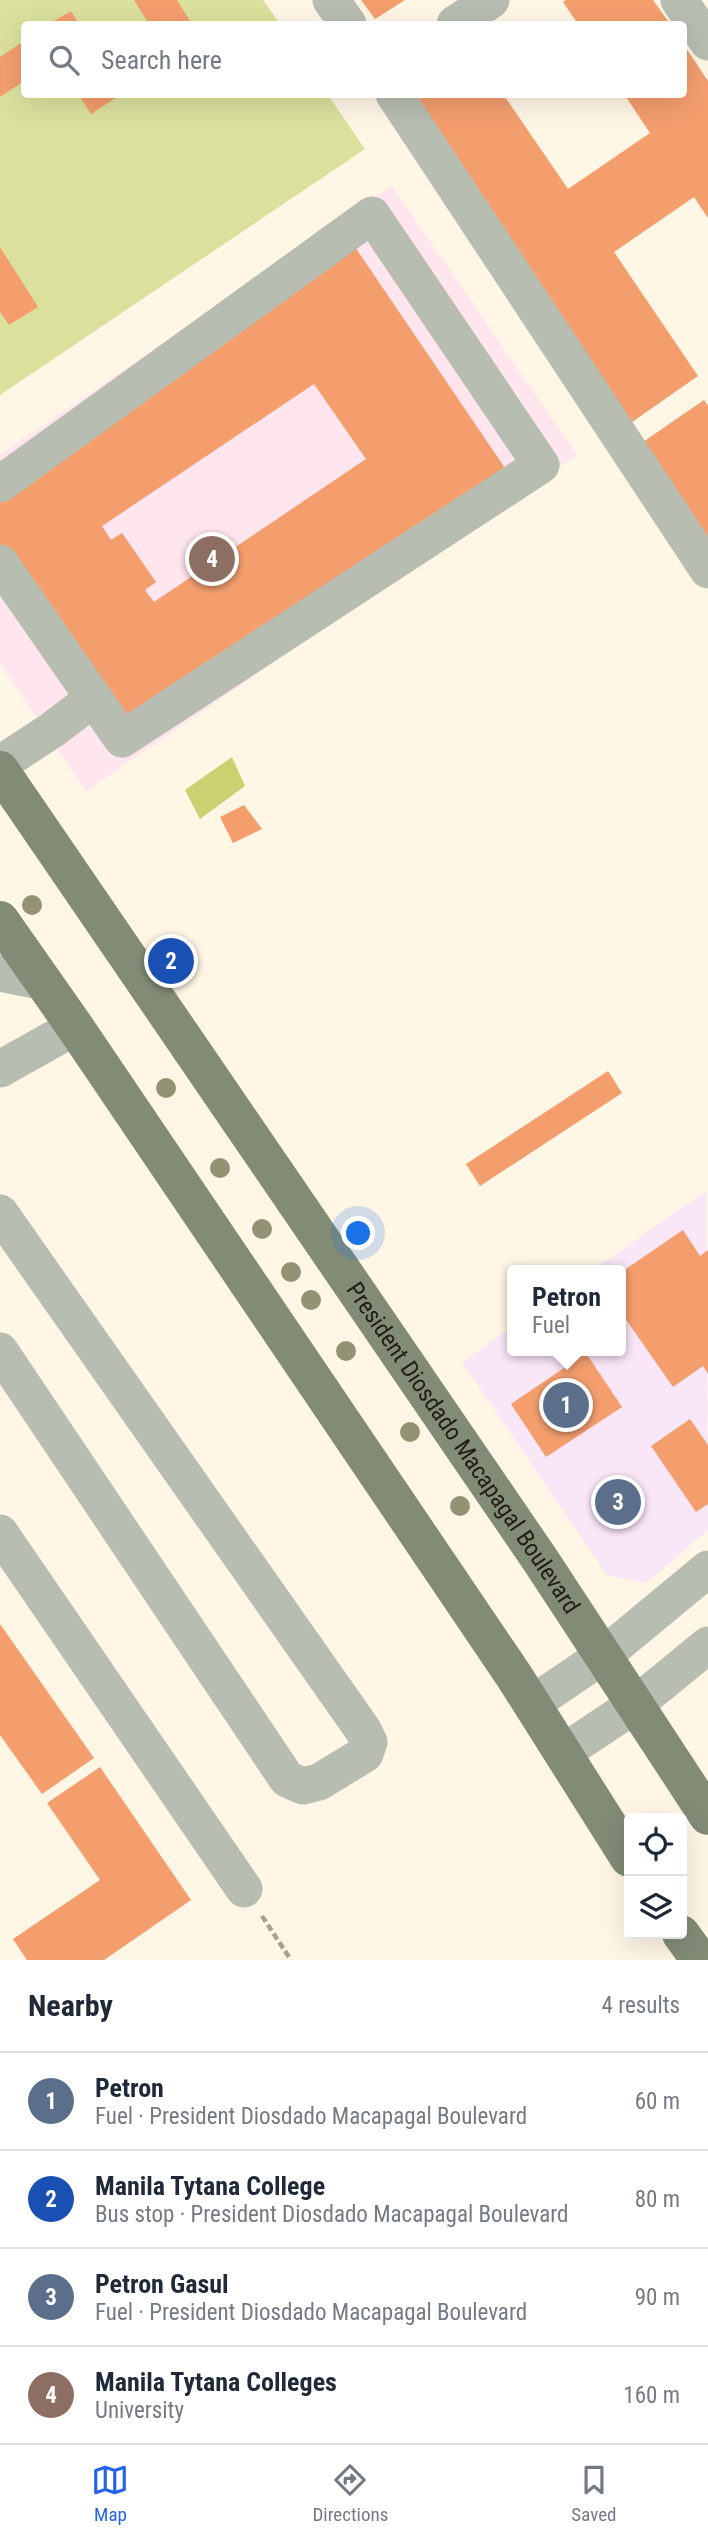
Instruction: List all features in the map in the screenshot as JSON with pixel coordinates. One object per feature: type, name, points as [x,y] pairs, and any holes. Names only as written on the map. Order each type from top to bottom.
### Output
[{"type":"main road","name":"President Diosdado Macapagal Boulevard","points":[[0,770],[604,1655],[708,1816]]},
{"type":"main road","points":[[0,920],[532,1704],[624,1850]]},
{"type":"main road","points":[[685,1939],[700,1960]]},
{"type":"street","points":[[331,0],[346,21]]},
{"type":"street","points":[[460,21],[491,0]]},
{"type":"street","points":[[679,0],[708,42]]},
{"type":"street","points":[[397,98],[708,570]]},
{"type":"street","points":[[0,484],[372,215],[541,465],[122,739],[1,565]]},
{"type":"street","points":[[0,764],[94,698]]},
{"type":"street","points":[[0,973],[44,982]]},
{"type":"street","points":[[0,1069],[75,1027]]},
{"type":"street","points":[[0,1352],[287,1779],[303,1786],[319,1782],[365,1754],[369,1742],[363,1730],[1,1216]]},
{"type":"street","points":[[0,1533],[244,1889]]},
{"type":"street","points":[[532,1704],[604,1655],[708,1569]]},
{"type":"street","points":[[564,1752],[636,1704],[708,1645]]},
{"type":"path","points":[[244,1889],[290,1960]]},
{"type":"shaded area","points":[[392,186],[577,455],[86,791],[0,664],[0,455]]},
{"type":"shaded area","points":[[706,1191],[708,1530],[646,1583],[607,1575],[462,1362],[507,1330],[507,1356],[626,1356],[626,1265],[600,1265]]},
{"type":"green space","points":[[0,0],[263,0],[278,21],[21,21],[21,98],[330,98],[365,149],[0,395]]},
{"type":"green space","points":[[232,757],[245,786],[200,819],[185,790]]},
{"type":"building","points":[[134,0],[177,0],[190,21],[147,21]]},
{"type":"building","points":[[361,0],[405,0],[375,19]]},
{"type":"building","points":[[653,0],[668,21],[576,21],[563,2]]},
{"type":"building","points":[[71,11],[77,21],[54,21]]},
{"type":"building","points":[[21,43],[21,83],[0,97],[0,57]]},
{"type":"building","points":[[687,50],[708,81],[708,218],[694,197],[614,252],[698,376],[632,422],[417,100],[506,98],[568,189],[650,133],[627,98],[687,98]]},
{"type":"building","points":[[81,98],[116,98],[91,114]]},
{"type":"building","points":[[0,247],[38,307],[9,325],[0,312]]},
{"type":"building","points":[[355,247],[507,471],[118,733],[0,560],[0,487]],"holes":[[[314,384],[366,459],[154,602],[145,590],[156,582],[122,533],[111,540],[102,526]]]},
{"type":"building","points":[[704,400],[708,406],[708,539],[643,442]]},
{"type":"building","points":[[244,805],[262,829],[233,843],[220,817]]},
{"type":"building","points":[[608,1071],[622,1093],[480,1186],[466,1164]]},
{"type":"building","points":[[683,1230],[700,1256],[708,1250],[708,1374],[703,1366],[673,1387],[626,1320],[626,1269]]},
{"type":"building","points":[[582,1356],[588,1356],[622,1407],[546,1457],[511,1404]]},
{"type":"building","points":[[690,1419],[708,1445],[708,1504],[696,1512],[651,1446]]},
{"type":"building","points":[[0,1624],[94,1758],[42,1794],[0,1735]]},
{"type":"building","points":[[100,1767],[191,1900],[104,1960],[27,1960],[13,1939],[100,1880],[47,1803]]},
{"type":"place","name":"Manila Tytana Colleges","points":[[212,559]]},
{"type":"place","name":"Manila Tytana College","points":[[171,961]]},
{"type":"place","name":"Petron","points":[[566,1405]]},
{"type":"place","name":"Petron Gasul","points":[[618,1502]]}]
